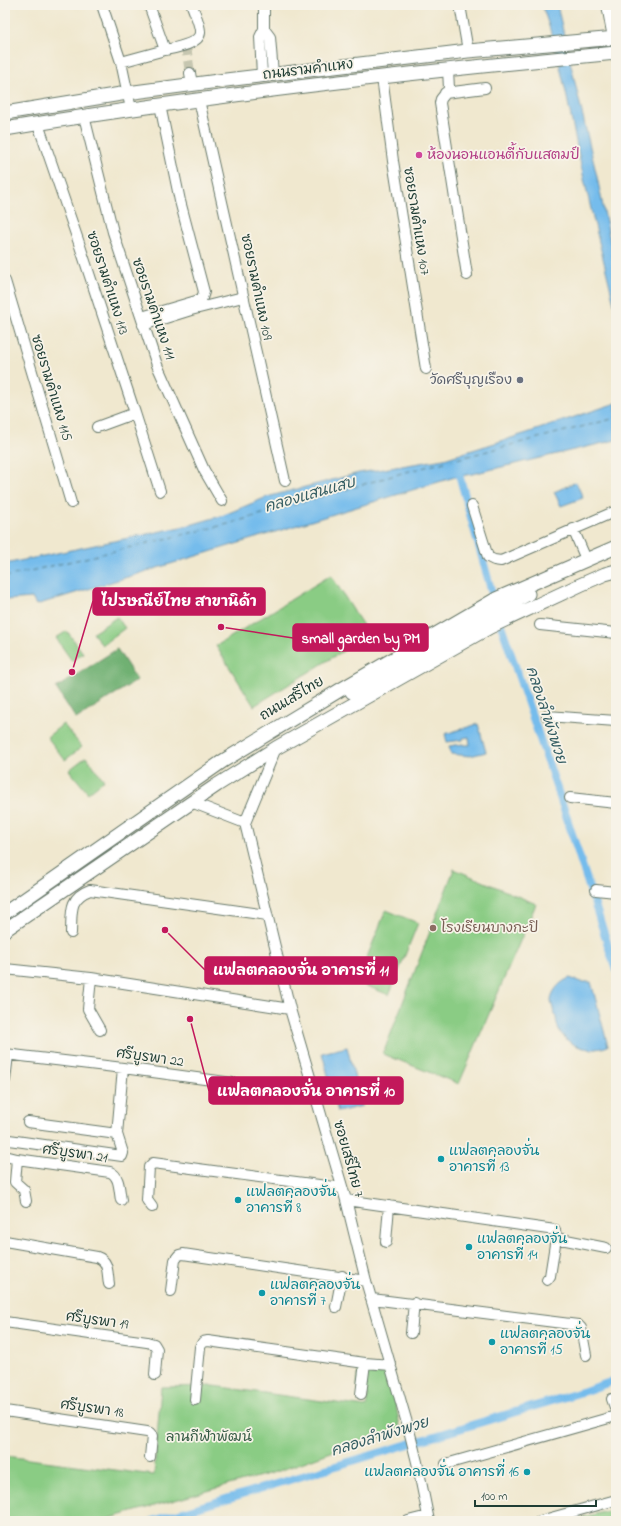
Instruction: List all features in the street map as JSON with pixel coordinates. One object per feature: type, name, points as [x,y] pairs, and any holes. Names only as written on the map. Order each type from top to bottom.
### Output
[{"type":"main road","name":"ถนนรามคำแหง","points":[[5,113],[127,93],[191,78],[268,75],[468,51],[615,38]]},
{"type":"main road","name":"ถนนรามคำแหง","points":[[5,129],[160,105],[382,77],[448,69],[616,53]]},
{"type":"main road","name":"ถนนเสรีไทย","points":[[5,913],[187,786],[291,718],[496,599],[616,547]]},
{"type":"main road","points":[[291,718],[355,690],[523,596],[616,554]]},
{"type":"main road","points":[[5,930],[191,802],[276,748],[490,627],[550,598],[612,571]]},
{"type":"street","points":[[102,5],[121,62],[131,109]]},
{"type":"street","points":[[149,5],[164,50]]},
{"type":"street","points":[[121,62],[186,45],[196,40],[200,32],[192,5]]},
{"type":"street","points":[[264,5],[264,29],[260,37],[268,75]]},
{"type":"street","points":[[460,5],[468,51]]},
{"type":"street","points":[[607,5],[615,38]]},
{"type":"street","points":[[448,69],[448,89],[441,99],[440,104],[467,275]]},
{"type":"street","name":"ซอยรามคำแหง 107","points":[[382,77],[393,161],[426,369]]},
{"type":"street","points":[[445,93],[485,88]]},
{"type":"street","name":"ซอยรามคำแหง 109","points":[[198,100],[285,481]]},
{"type":"street","points":[[144,320],[196,301],[202,298],[204,292],[180,201],[160,105]]},
{"type":"street","name":"ซอยรามคำแหง 111","points":[[84,116],[113,232],[144,320],[157,364],[204,470],[222,501]]},
{"type":"street","name":"ซอยรามคำแหง 113","points":[[38,124],[82,250],[160,491]]},
{"type":"street","name":"ซอยรามคำแหง 115","points":[[5,281],[71,504]]},
{"type":"street","points":[[144,320],[243,297]]},
{"type":"street","points":[[97,427],[135,414]]},
{"type":"street","points":[[472,506],[488,557],[501,561],[616,511]]},
{"type":"street","points":[[573,529],[586,559]]},
{"type":"street","points":[[540,625],[616,633]]},
{"type":"street","points":[[547,716],[616,722]]},
{"type":"street","points":[[191,802],[245,823],[276,748]]},
{"type":"street","points":[[570,798],[616,803]]},
{"type":"street","name":"ซอยเสรีไทย 7","points":[[245,823],[290,1009],[346,1200],[366,1281],[410,1432],[428,1518]]},
{"type":"street","points":[[71,933],[72,903],[78,894],[90,890],[267,915]]},
{"type":"street","points":[[596,890],[616,892]]},
{"type":"street","points":[[5,969],[91,978],[290,1009]]},
{"type":"street","points":[[91,978],[88,1008],[100,1030]]},
{"type":"street","points":[[5,1080],[6,1054]]},
{"type":"street","name":"ศรีบูรพา 22","points":[[6,1054],[314,1094]]},
{"type":"street","points":[[10,1140],[122,1156],[123,1153],[117,1134],[123,1068]]},
{"type":"street","points":[[28,1122],[117,1134]]},
{"type":"street","name":"ศรีบูรพา 21","points":[[5,1156],[110,1172],[115,1174],[117,1178],[121,1200]]},
{"type":"street","points":[[17,1159],[15,1182],[24,1190],[26,1201]]},
{"type":"street","points":[[152,1207],[147,1200],[149,1167],[153,1163],[342,1188]]},
{"type":"street","points":[[346,1200],[555,1230],[556,1238],[550,1276],[547,1280]]},
{"type":"street","points":[[386,1242],[389,1206]]},
{"type":"street","points":[[556,1238],[606,1248]]},
{"type":"street","points":[[5,1241],[103,1259],[106,1263],[109,1284]]},
{"type":"street","points":[[171,1291],[175,1260],[179,1255],[342,1276],[366,1281]]},
{"type":"street","points":[[336,1307],[342,1276]]},
{"type":"street","points":[[372,1299],[414,1303],[578,1325],[581,1328],[586,1355]]},
{"type":"street","points":[[411,1333],[414,1303]]},
{"type":"street","name":"ศรีบูรพา 19","points":[[5,1322],[154,1344],[157,1349],[155,1375]]},
{"type":"street","points":[[195,1400],[200,1347],[203,1342],[216,1342],[365,1363],[391,1365]]},
{"type":"street","points":[[361,1394],[365,1363]]},
{"type":"street","points":[[612,1399],[616,1410]]},
{"type":"street","name":"ศรีบูรพา 18","points":[[5,1411],[147,1432],[152,1436],[150,1457]]},
{"type":"street","points":[[446,1464],[616,1416]]},
{"type":"street","points":[[540,1521],[616,1500]]},
{"type":"street","points":[[408,1521],[428,1518]]},
{"type":"green space","points":[[331,575],[369,635],[254,706],[216,646]]},
{"type":"green space","points":[[117,617],[125,628],[102,645],[93,633]]},
{"type":"green space","points":[[67,631],[83,653],[72,661],[56,638]]},
{"type":"green space","points":[[117,649],[137,680],[76,719],[56,688]]},
{"type":"green space","points":[[63,724],[82,747],[65,760],[47,737]]},
{"type":"green space","points":[[86,757],[104,780],[88,793],[69,770]]},
{"type":"green space","points":[[454,869],[536,904],[459,1084],[383,1054]]},
{"type":"green space","points":[[386,910],[418,923],[389,995],[357,982]]},
{"type":"green space","name":"ลานกีฬาพัฒน์","points":[[359,1365],[389,1369],[401,1432],[353,1444],[279,1471],[100,1521],[5,1521],[5,1456],[154,1475],[161,1387],[213,1386],[366,1407],[368,1395],[357,1386]]},
{"type":"green space","points":[[616,1509],[616,1521],[568,1521]]},
{"type":"water","points":[[542,5],[557,5],[597,177],[616,270],[616,312],[588,196],[561,69]]},
{"type":"water","name":"คลองแสนแสบ","points":[[616,403],[616,440],[455,477],[36,605],[32,598],[5,600],[5,564],[190,525],[224,515],[267,497],[359,473],[444,459]]},
{"type":"water","points":[[576,482],[583,498],[561,506],[554,492]]},
{"type":"water","points":[[478,724],[486,752],[470,756],[451,754],[449,746],[463,744],[470,745],[469,737],[463,738],[463,740],[447,742],[445,734]]},
{"type":"water","points":[[570,978],[581,982],[591,982],[608,1046],[591,1049],[582,1048],[574,1045],[561,1034],[554,1015],[551,999],[558,986]]},
{"type":"water","points":[[347,1047],[362,1106],[338,1112],[322,1053]]},
{"type":"waterway","name":"คลองลำพังพวย","points":[[457,467],[495,604]]},
{"type":"waterway","name":"คลองลำพังพวย","points":[[499,619],[564,809],[616,970]]},
{"type":"waterway","name":"คลองลำพังพวย","points":[[153,1521],[585,1391],[616,1380]]},
{"type":"ferry route","points":[[5,577],[228,524],[402,473],[616,418]]},
{"type":"tunnel","points":[[186,46],[190,73]]},
{"type":"place","name":"ห้องนอนแอนตี้กับแสตมป์","points":[[419,155]]},
{"type":"place","name":"วัดศรีบุญเรือง","points":[[520,380]]},
{"type":"place","name":"small garden by PM","points":[[221,627]]},
{"type":"place","name":"ไปรษณีย์ไทย สาขานิด้า","points":[[72,672]]},
{"type":"place","name":"โรงเรียนบางกะปิ","points":[[433,928]]},
{"type":"place","name":"แฟลตคลองจั่น อาคารที่ 11","points":[[165,930]]},
{"type":"place","name":"แฟลตคลองจั่น อาคารที่ 10","points":[[190,1019]]},
{"type":"place","name":"แฟลตคลองจั่น อาคารที่ 13","points":[[441,1159]]},
{"type":"place","name":"แฟลตคลองจั่น อาคารที่ 8","points":[[238,1200]]},
{"type":"place","name":"แฟลตคลองจั่น อาคารที่ 14","points":[[469,1247]]},
{"type":"place","name":"แฟลตคลองจั่น อาคารที่ 7","points":[[262,1293]]},
{"type":"place","name":"แฟลตคลองจั่น อาคารที่ 15","points":[[492,1342]]},
{"type":"place","name":"แฟลตคลองจั่น อาคารที่ 16","points":[[527,1472]]}]
